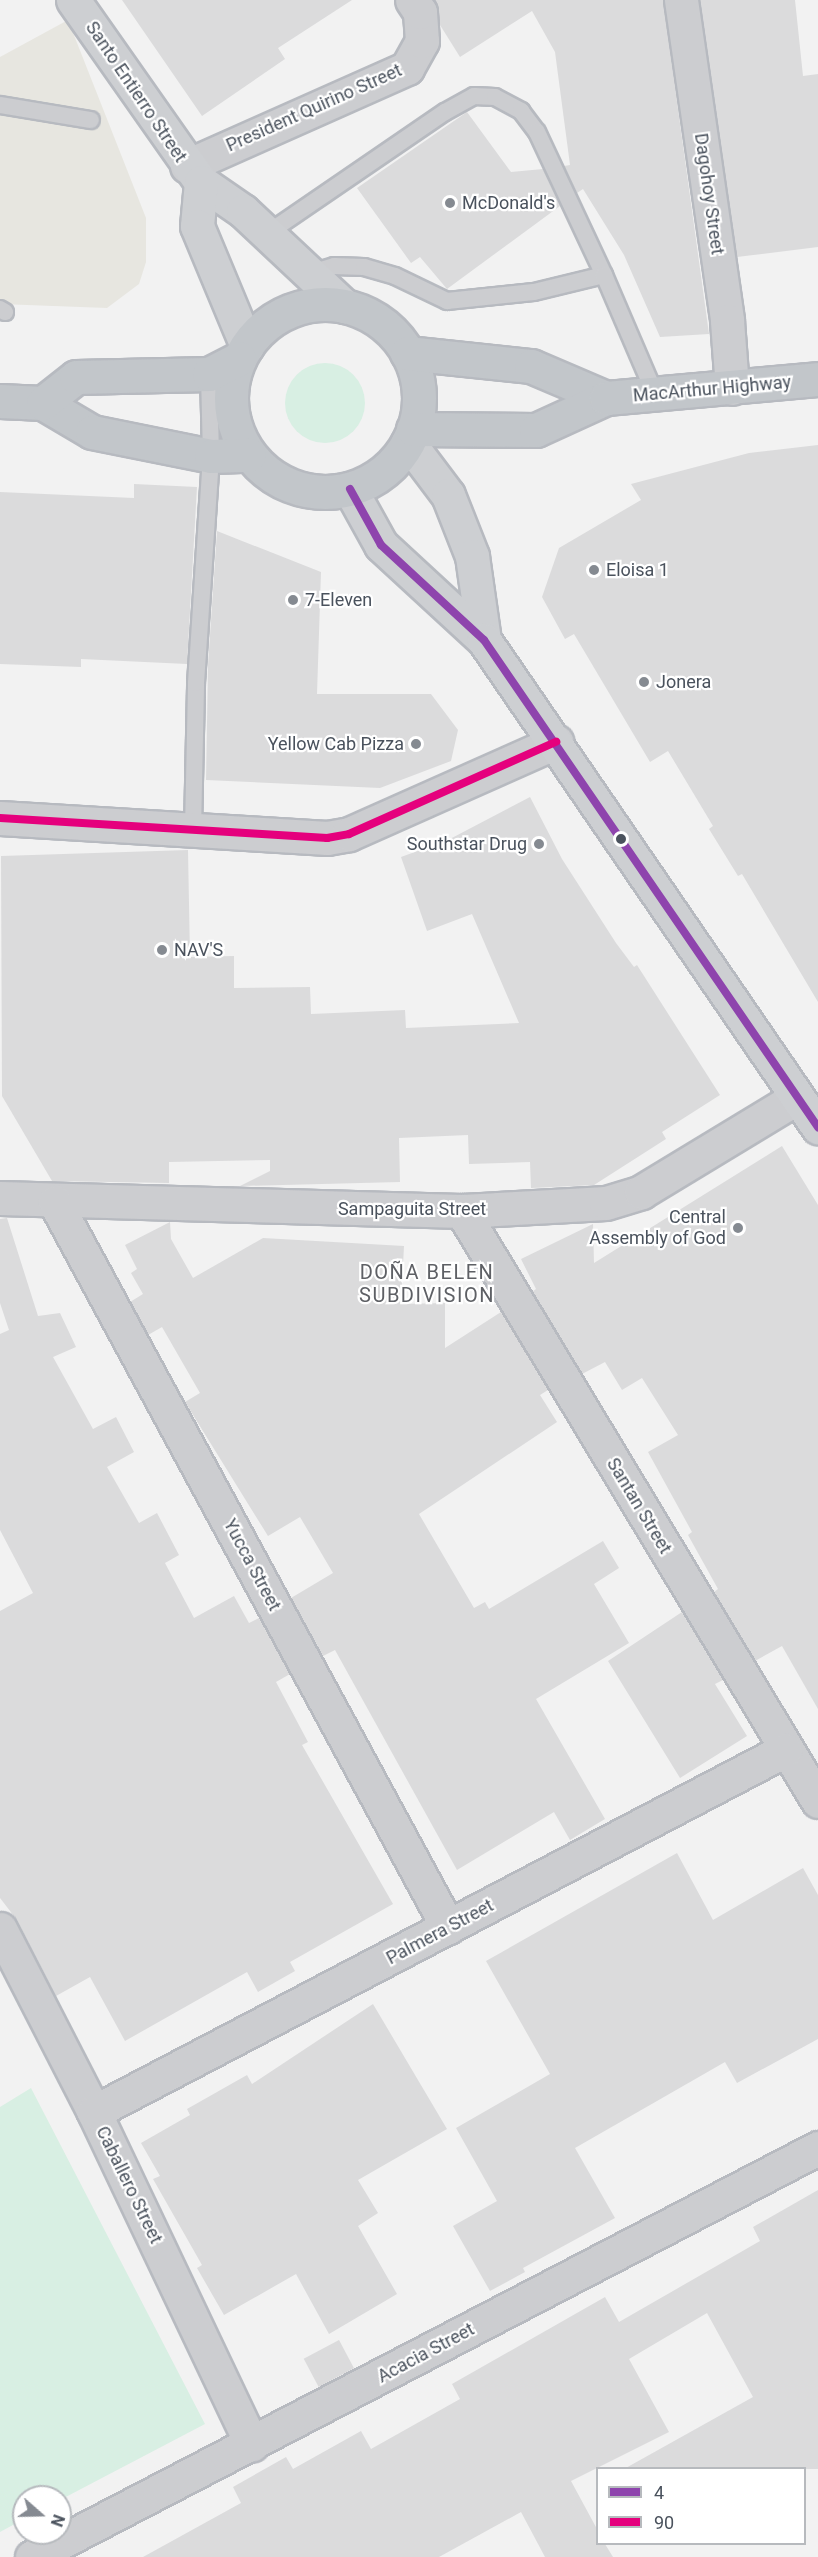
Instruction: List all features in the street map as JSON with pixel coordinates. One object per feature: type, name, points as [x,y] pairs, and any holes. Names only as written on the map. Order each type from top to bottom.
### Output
[{"type":"highway","points":[[43,403],[76,377],[209,374],[243,353],[264,327],[284,314],[308,306],[344,306],[375,318],[394,335],[407,353],[418,392],[411,436],[384,471],[350,489],[322,493],[295,488],[269,474],[249,455],[232,414],[232,387],[243,353]]},
{"type":"highway","name":"MacArthur Highway","points":[[407,353],[531,366],[606,398]]},
{"type":"highway","name":"MacArthur Highway","points":[[411,436],[536,430],[606,398],[818,379]]},
{"type":"highway","points":[[0,401],[43,403],[93,432],[211,456],[249,455]]},
{"type":"main road","name":"Santo Entierro Street","points":[[73,0],[194,174],[268,233],[308,274],[344,306]]},
{"type":"main road","points":[[194,174],[197,226],[243,353]]},
{"type":"main road","points":[[411,436],[448,495],[472,556],[484,640]]},
{"type":"main road","points":[[350,489],[381,545],[484,640],[818,1127]]},
{"type":"street","name":"President Quirino Street","points":[[194,174],[407,68],[422,41],[420,12],[412,0]]},
{"type":"street","name":"Dagohoy Street","points":[[681,0],[727,321],[732,388]]},
{"type":"street","points":[[0,818],[327,838],[349,834],[556,742]]},
{"type":"street","name":"Sampaguita Street","points":[[0,1198],[55,1202],[462,1211],[606,1203],[641,1192],[796,1098]]},
{"type":"street","name":"Yucca Street","points":[[55,1202],[448,1927]]},
{"type":"street","name":"Santan Street","points":[[462,1211],[785,1750],[818,1801]]},
{"type":"street","name":"Palmera Street","points":[[94,2112],[785,1750]]},
{"type":"street","name":"Caballero Street","points":[[0,1929],[94,2112],[252,2444]]},
{"type":"street","name":"Acacia Street","points":[[33,2557],[818,2148]]},
{"type":"lane","points":[[268,233],[445,112],[474,96],[495,97],[521,111],[537,132],[604,275],[655,394]]},
{"type":"lane","points":[[0,105],[91,120]]},
{"type":"lane","points":[[308,274],[334,266],[364,267],[395,276],[447,301],[534,292],[604,275]]},
{"type":"lane","points":[[194,830],[196,683],[211,456],[209,374]]},
{"type":"shaded area","points":[[68,20],[146,218],[146,262],[139,284],[107,308],[0,304],[0,57]]},
{"type":"green space","points":[[325,363],[340,366],[353,375],[362,388],[365,403],[362,418],[353,431],[340,440],[325,443],[310,440],[297,431],[288,418],[285,403],[288,388],[297,375],[310,366]]},
{"type":"green space","points":[[31,2088],[205,2424],[72,2494],[72,2485],[12,2485],[12,2526],[0,2532],[0,2107]]},
{"type":"building","points":[[122,0],[352,0],[278,48],[285,59],[202,116]]},
{"type":"building","points":[[435,0],[663,0],[709,334],[660,337],[624,255],[583,189],[577,193],[564,166],[570,165],[555,52],[532,11],[460,57],[440,25]]},
{"type":"building","points":[[700,0],[795,0],[803,76],[818,74],[818,247],[737,257]]},
{"type":"building","name":"McDonald's","points":[[467,112],[511,172],[543,169],[560,206],[447,289],[420,257],[411,263],[357,188]]},
{"type":"building","points":[[818,445],[818,1002],[742,874],[738,876],[709,829],[713,826],[668,751],[650,762],[574,634],[565,639],[542,597],[559,548],[641,500],[631,484],[749,453]]},
{"type":"building","points":[[134,484],[197,487],[187,664],[81,659],[81,667],[0,664],[0,492],[134,498]]},
{"type":"building","points":[[217,531],[321,572],[317,694],[431,694],[458,730],[451,761],[380,788],[206,780],[208,665]]},
{"type":"building","points":[[530,797],[562,859],[616,943],[634,967],[637,965],[720,1095],[662,1132],[666,1139],[594,1185],[531,1188],[530,1162],[469,1164],[468,1135],[399,1138],[400,1182],[240,1186],[270,1171],[270,1160],[169,1162],[169,1183],[52,1181],[2,1096],[1,856],[188,850],[190,957],[234,956],[234,988],[310,987],[311,1014],[405,1010],[406,1028],[519,1023],[472,914],[427,931],[401,857],[448,840]]},
{"type":"building","points":[[782,1146],[818,1205],[818,1709],[782,1646],[755,1661],[714,1592],[718,1589],[688,1535],[692,1532],[648,1452],[678,1435],[642,1378],[622,1390],[605,1362],[582,1374],[532,1292],[536,1289],[521,1259],[593,1224],[594,1263]]},
{"type":"building","points":[[7,1218],[38,1316],[60,1313],[76,1347],[53,1357],[93,1429],[116,1417],[134,1452],[107,1467],[139,1523],[157,1513],[179,1555],[165,1563],[194,1618],[234,1596],[249,1623],[259,1618],[290,1674],[276,1682],[308,1742],[302,1745],[393,1904],[290,1962],[295,1971],[258,1992],[247,1972],[125,2041],[90,1977],[56,1996],[17,1920],[0,1898],[0,1611],[33,1593],[0,1530],[0,1334],[9,1330],[0,1303],[0,1219]]},
{"type":"building","points":[[170,1222],[171,1239],[193,1278],[263,1238],[404,1246],[401,1304],[445,1303],[445,1348],[501,1312],[548,1390],[540,1395],[557,1422],[419,1514],[474,1608],[485,1602],[489,1609],[603,1541],[619,1568],[594,1584],[629,1643],[536,1699],[605,1819],[570,1840],[554,1812],[457,1870],[335,1650],[323,1656],[291,1598],[333,1573],[300,1517],[268,1536],[185,1402],[200,1393],[162,1327],[148,1335],[130,1302],[143,1294],[131,1273],[137,1269],[125,1245]]},
{"type":"building","points":[[682,1612],[723,1680],[715,1684],[747,1736],[680,1778],[608,1661]]},
{"type":"building","points":[[677,1853],[713,1920],[803,1868],[818,1895],[818,2039],[737,2083],[725,2062],[575,2148],[615,2218],[523,2268],[525,2272],[490,2291],[453,2226],[497,2201],[456,2128],[550,2074],[486,1961]]},
{"type":"building","points":[[373,2004],[447,2129],[358,2180],[378,2213],[358,2226],[397,2294],[329,2334],[296,2274],[224,2315],[197,2268],[202,2265],[153,2179],[160,2176],[141,2143],[190,2115],[187,2109],[247,2075],[252,2084]]},
{"type":"building","points":[[818,2190],[818,2469],[806,2469],[806,2467],[628,2467],[753,2397],[707,2313],[629,2359],[669,2432],[571,2481],[596,2527],[596,2545],[606,2545],[613,2557],[545,2557],[521,2512],[439,2557],[143,2557],[241,2503],[233,2487],[286,2457],[293,2469],[361,2431],[371,2449],[460,2399],[452,2384],[605,2297],[619,2322],[760,2241],[753,2227]]},
{"type":"building","points":[[339,2340],[354,2368],[319,2387],[304,2359]]},
{"type":"transit line","name":"4","points":[[350,489],[381,545],[484,640],[818,1127]]},
{"type":"transit line","name":"90","points":[[0,818],[327,838],[349,834],[556,742]]},
{"type":"place","name":"McDonald's","points":[[450,203]]},
{"type":"place","name":"Eloisa 1","points":[[594,570]]},
{"type":"place","name":"7-Eleven","points":[[293,600]]},
{"type":"place","name":"Jonera","points":[[644,682]]},
{"type":"place","name":"Yellow Cab Pizza","points":[[416,744]]},
{"type":"place","name":"Southstar Drug","points":[[539,844]]},
{"type":"place","name":"NAV'S","points":[[162,950]]},
{"type":"place","name":"Central Assembly of God","points":[[738,1228]]},
{"type":"district","name":"DOÑA BELEN SUBDIVISION","points":[[427,1284]]}]
